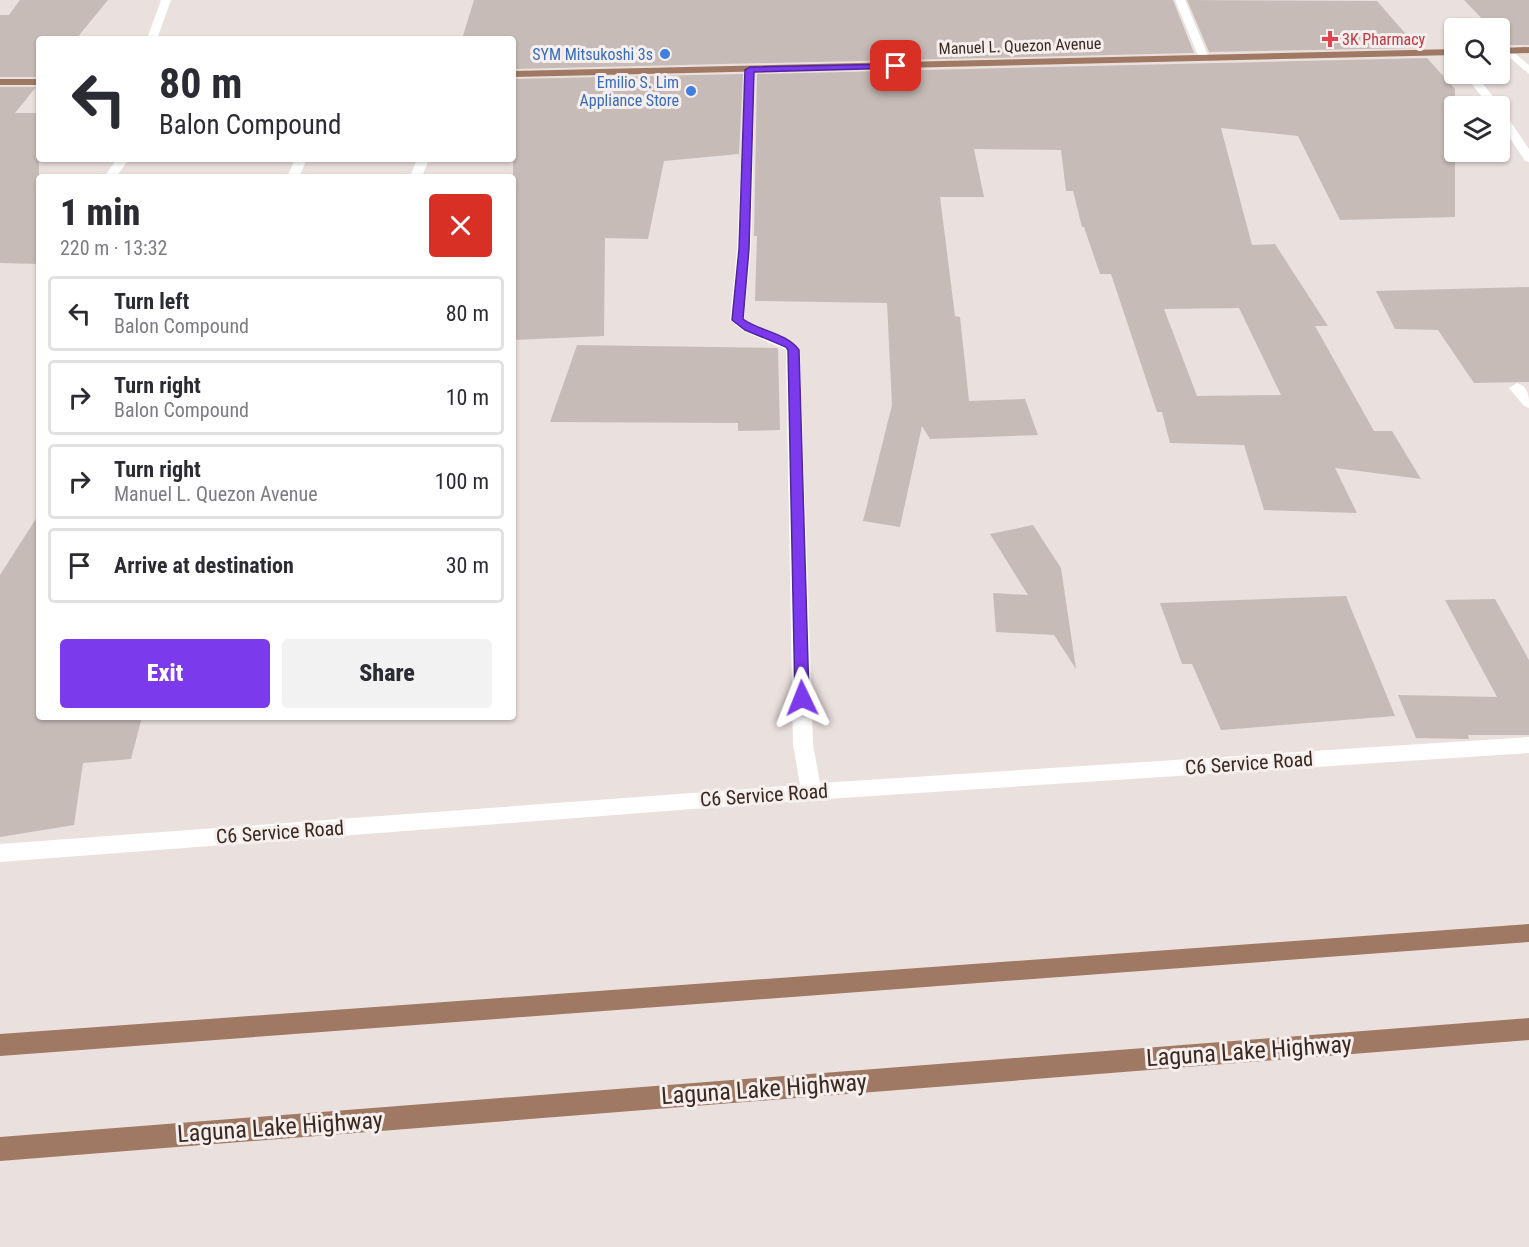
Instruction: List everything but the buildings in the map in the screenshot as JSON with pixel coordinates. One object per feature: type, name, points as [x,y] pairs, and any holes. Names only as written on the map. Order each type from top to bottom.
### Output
[{"type":"main road","points":[[1510,50],[1529,50]]},
{"type":"main road","name":"Manuel L. Quezon Avenue","points":[[516,74],[1444,53]]},
{"type":"main road","points":[[0,82],[36,82]]},
{"type":"main road","points":[[0,1046],[1529,933]]},
{"type":"main road","name":"Laguna Lake Highway","points":[[0,1149],[1529,1029]]},
{"type":"street","points":[[153,36],[166,0]]},
{"type":"street","points":[[1180,0],[1204,58]]},
{"type":"street","points":[[1510,55],[1529,71]]},
{"type":"street","points":[[750,70],[744,249],[737,320],[748,328],[789,345],[793,350],[803,744],[811,792]]},
{"type":"street","points":[[1478,84],[1487,96]]},
{"type":"street","points":[[1510,129],[1529,158]]},
{"type":"street","points":[[1517,388],[1529,403]]},
{"type":"street","name":"C6 Service Road","points":[[0,854],[811,792],[1529,745]]},
{"type":"place","name":"3K Pharmacy","points":[[1330,39]]},
{"type":"place","name":"SYM Mitsukoshi 3s","points":[[665,54]]},
{"type":"place","name":"Emilio S. Lim Appliance Store","points":[[691,91]]},
{"type":"route","points":[[802,698],[793,350],[789,345],[748,328],[737,320],[744,249],[750,70],[896,66]]}]
